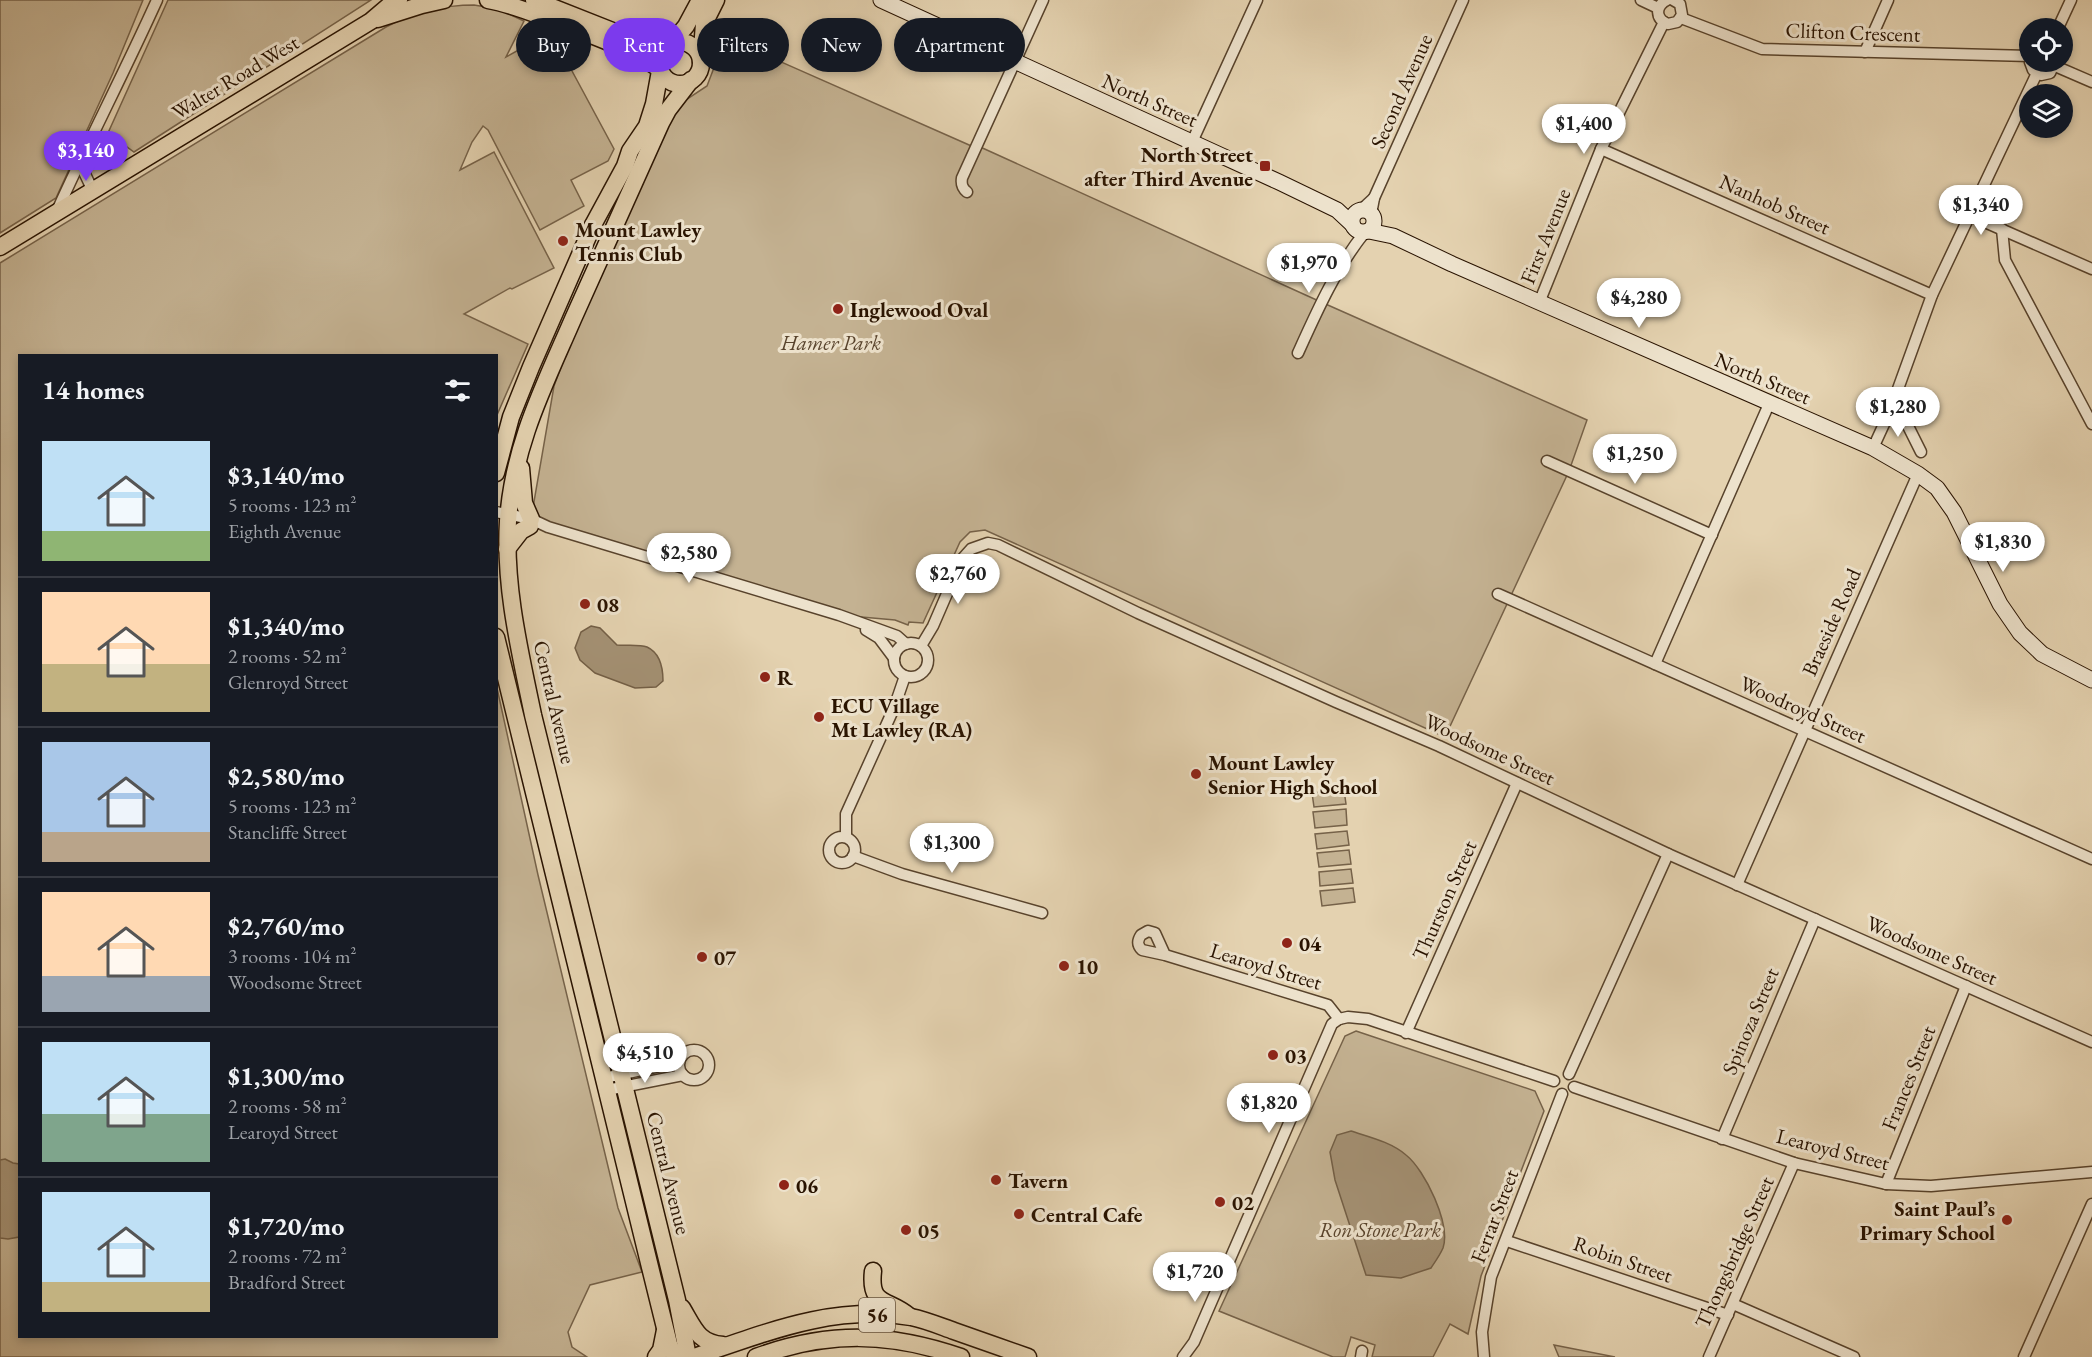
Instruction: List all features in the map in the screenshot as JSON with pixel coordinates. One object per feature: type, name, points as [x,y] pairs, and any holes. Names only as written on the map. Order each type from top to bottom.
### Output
[{"type":"main road","points":[[488,0],[518,3],[603,40]]},
{"type":"main road","points":[[534,0],[603,27]]},
{"type":"main road","points":[[685,27],[700,0]]},
{"type":"main road","points":[[708,18],[716,0]]},
{"type":"main road","name":"North Street","points":[[881,0],[920,18]]},
{"type":"main road","name":"Walter Road West","points":[[0,247],[371,21],[394,1]]},
{"type":"main road","name":"Walter Road West","points":[[371,21],[429,1]]},
{"type":"main road","points":[[685,43],[691,45],[697,52]]},
{"type":"main road","name":"North Street","points":[[1025,66],[1539,303],[1873,448],[1918,474],[1937,488],[1954,512],[2000,604],[2020,633],[2042,654],[2092,680]]},
{"type":"main road","points":[[498,466],[511,417],[593,225],[625,166],[630,151],[647,126],[660,72]]},
{"type":"main road","points":[[661,72],[666,79],[675,83],[685,83],[698,72]]},
{"type":"main road","name":"Central Avenue","points":[[688,1357],[623,1080],[533,715],[514,618],[502,517],[530,417],[668,110],[691,80]]},
{"type":"main road","points":[[569,284],[580,283],[591,278]]},
{"type":"main road","points":[[507,549],[530,523],[524,503],[519,455]]},
{"type":"main road","name":"Central Avenue","points":[[498,645],[665,1328],[675,1357]]},
{"type":"main road","points":[[873,1272],[872,1289],[877,1297],[901,1308],[911,1317]]},
{"type":"main road","points":[[676,1300],[700,1337],[710,1344],[723,1345]]},
{"type":"main road","name":"56","points":[[693,1357],[790,1324],[829,1316],[879,1314],[911,1317],[1028,1357]]},
{"type":"main road","points":[[656,1357],[661,1350],[665,1328]]},
{"type":"main road","name":"56","points":[[756,1357],[824,1340],[858,1336],[920,1344],[961,1357]]},
{"type":"street","points":[[56,214],[157,0]]},
{"type":"street","points":[[1025,41],[1043,0]]},
{"type":"street","points":[[1192,142],[1257,0]]},
{"type":"street","name":"Second Avenue","points":[[1298,353],[1321,302],[1351,250],[1463,0]]},
{"type":"street","points":[[1641,0],[1658,8]]},
{"type":"street","points":[[1674,0],[1682,7],[1681,18],[1673,24],[1664,22],[1659,16],[1658,8],[1674,0]]},
{"type":"street","points":[[1865,52],[1888,0]]},
{"type":"street","points":[[2063,18],[2071,0]]},
{"type":"street","name":"Clifton Crescent","points":[[1681,18],[1762,49],[2019,56]]},
{"type":"street","name":"First Avenue","points":[[1539,303],[1601,150],[1664,22]]},
{"type":"street","points":[[967,192],[962,178],[1011,72]]},
{"type":"street","points":[[1873,448],[1890,411],[1932,295],[2037,73],[2051,72]]},
{"type":"street","points":[[2071,72],[2092,82]]},
{"type":"street","points":[[93,138],[84,167],[85,175],[93,190]]},
{"type":"street","name":"Nanhob Street","points":[[1601,150],[1932,295]]},
{"type":"street","points":[[1971,216],[2092,269]]},
{"type":"street","points":[[2002,229],[2005,260],[2092,424]]},
{"type":"street","points":[[1655,664],[1769,404]]},
{"type":"street","points":[[1890,411],[1906,422],[1921,452]]},
{"type":"street","points":[[1547,461],[1712,535]]},
{"type":"street","name":"Braeside Road","points":[[1737,885],[1918,474]]},
{"type":"street","points":[[502,517],[548,527],[839,615],[897,636],[906,644]]},
{"type":"street","name":"Woodsome Street","points":[[921,646],[933,626],[962,559],[971,549],[988,543],[998,545],[1148,618],[1439,746],[1668,854],[2092,1042]]},
{"type":"street","name":"Woodroyd Street","points":[[1498,594],[2092,859]]},
{"type":"street","points":[[839,615],[879,638],[894,658],[897,670],[905,676],[910,678],[921,675],[927,666],[927,655],[921,646],[913,643],[899,647],[894,658]]},
{"type":"street","points":[[846,837],[834,839],[829,846],[829,853],[833,859],[840,862],[848,861],[853,856],[854,845],[846,837],[846,814],[897,702],[905,676]]},
{"type":"street","name":"Thurston Street","points":[[1406,1033],[1517,783]]},
{"type":"street","points":[[1569,1074],[1668,854]]},
{"type":"street","points":[[853,856],[902,874],[1042,913]]},
{"type":"street","name":"Spinoza Street","points":[[1722,1138],[1815,919]]},
{"type":"street","name":"Learoyd Street","points":[[1166,955],[1328,1005],[1339,1019]]},
{"type":"street","name":"Frances Street","points":[[1886,1184],[1966,986]]},
{"type":"street","points":[[1182,1357],[1194,1342],[1332,1024],[1339,1019],[1358,1017],[1554,1081]]},
{"type":"street","points":[[605,1084],[679,1062],[686,1052],[694,1050],[703,1053],[708,1061],[707,1071],[701,1077],[692,1079],[683,1075],[623,1080]]},
{"type":"street","points":[[679,1062],[683,1075]]},
{"type":"street","points":[[1554,1081],[1560,1074],[1569,1074]]},
{"type":"street","points":[[1554,1081],[1556,1089],[1562,1094],[1569,1093],[1574,1088],[1574,1080],[1569,1074]]},
{"type":"street","name":"Learoyd Street","points":[[1574,1088],[1794,1163],[1886,1184],[1930,1186],[2092,1172]]},
{"type":"street","name":"Ferrar Street","points":[[1484,1357],[1482,1332],[1491,1277],[1507,1241],[1562,1094]]},
{"type":"street","name":"Thongsbridge Street","points":[[1709,1357],[1794,1163]]},
{"type":"street","points":[[2024,1357],[2092,1204]]},
{"type":"street","name":"Robin Street","points":[[1507,1241],[1728,1315]]},
{"type":"street","points":[[1733,1304],[1854,1357]]},
{"type":"street","points":[[1192,1357],[1194,1342]]},
{"type":"green space","points":[[0,0],[143,0],[113,73],[56,198],[0,233]]},
{"type":"green space","points":[[168,0],[371,0],[134,152],[108,133]]},
{"type":"green space","points":[[474,5],[498,9],[518,18],[516,37],[506,57],[516,51],[516,72],[573,72],[614,149],[608,161],[571,180],[584,206],[540,230],[488,130],[483,126],[472,142],[460,170],[494,152],[554,268],[510,288],[464,314],[528,344],[498,413],[498,354],[18,354],[18,1338],[498,1338],[498,693],[538,875],[618,1208],[642,1272],[590,1285],[568,1332],[572,1347],[587,1357],[0,1357],[0,263],[386,27],[428,11],[451,6]]},
{"type":"green space","name":"Hamer Park","points":[[789,65],[976,148],[978,146],[1587,420],[1569,471],[1445,737],[985,530],[970,532],[960,542],[923,623],[909,622],[908,625],[895,620],[839,615],[531,519],[554,386],[574,332],[678,105],[707,86],[712,72],[789,72]]},
{"type":"green space","points":[[1344,790],[1346,804],[1314,807],[1312,793]]},
{"type":"green space","points":[[1346,809],[1347,825],[1315,828],[1313,812]]},
{"type":"green space","points":[[1347,831],[1349,845],[1317,849],[1315,834]]},
{"type":"green space","points":[[1349,850],[1351,864],[1319,867],[1317,853]]},
{"type":"green space","points":[[1351,869],[1353,883],[1320,886],[1319,872]]},
{"type":"green space","points":[[1353,888],[1355,902],[1322,906],[1320,891]]},
{"type":"green space","name":"Ron Stone Park","points":[[1356,1031],[1535,1091],[1544,1111],[1481,1276],[1468,1334],[1450,1324],[1433,1357],[1372,1357],[1375,1345],[1351,1337],[1345,1357],[1333,1357],[1219,1311],[1345,1036]]},
{"type":"green space","points":[[1554,1345],[1615,1357],[1559,1357]]},
{"type":"shaded area","points":[[591,626],[600,628],[617,645],[647,647],[655,653],[660,662],[663,681],[656,687],[635,688],[595,673],[580,660],[575,648],[581,632]]},
{"type":"shaded area","points":[[1351,1131],[1380,1140],[1400,1150],[1421,1172],[1435,1198],[1443,1225],[1443,1248],[1431,1268],[1401,1278],[1366,1275],[1335,1180],[1330,1152],[1337,1135]]},
{"type":"shaded area","points":[[5,1159],[18,1164],[18,1237],[8,1239],[0,1238],[0,1160]]},
{"type":"place","name":"North Street after Third Avenue","points":[[1265,166]]},
{"type":"place","name":"Mount Lawley Tennis Club","points":[[563,241]]},
{"type":"place","name":"Inglewood Oval","points":[[838,309]]},
{"type":"place","name":"08","points":[[585,604]]},
{"type":"place","name":"R","points":[[765,677]]},
{"type":"place","name":"ECU Village Mt Lawley (RA)","points":[[819,717]]},
{"type":"place","name":"Mount Lawley Senior High School","points":[[1196,774]]},
{"type":"place","name":"04","points":[[1287,943]]},
{"type":"place","name":"07","points":[[702,957]]},
{"type":"place","name":"10","points":[[1064,966]]},
{"type":"place","name":"03","points":[[1273,1055]]},
{"type":"place","name":"Tavern","points":[[996,1180]]},
{"type":"place","name":"06","points":[[784,1185]]},
{"type":"place","name":"02","points":[[1220,1202]]},
{"type":"place","name":"Central Cafe","points":[[1019,1214]]},
{"type":"place","name":"Saint Paul’s Primary School","points":[[2007,1220]]},
{"type":"place","name":"05","points":[[906,1230]]}]
